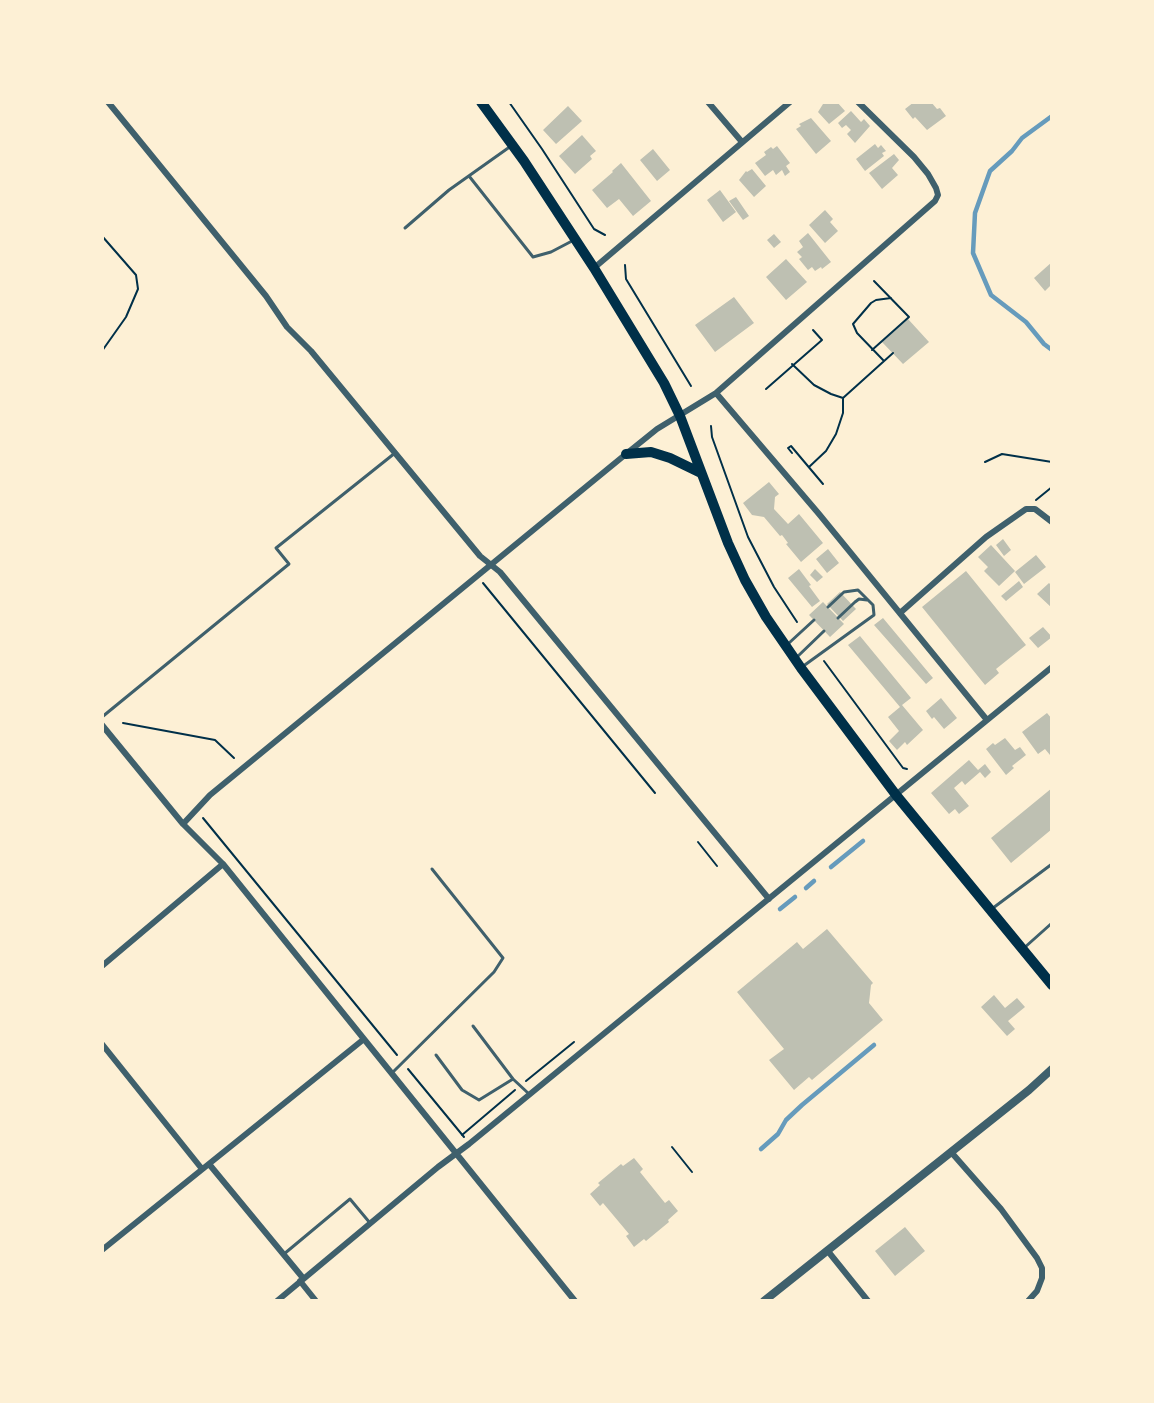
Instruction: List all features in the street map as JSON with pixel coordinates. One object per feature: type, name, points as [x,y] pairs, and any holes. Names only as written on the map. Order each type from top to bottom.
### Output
[{"type":"main road","points":[[482,102],[594,267],[646,351],[680,416],[728,543],[745,580],[785,646],[896,795],[1052,985]]},
{"type":"main road","points":[[626,454],[651,452],[701,473]]},
{"type":"street","points":[[108,102],[266,296],[287,327],[311,351],[480,556],[501,572],[768,899]]},
{"type":"street","points":[[708,102],[742,142]]},
{"type":"street","points":[[594,267],[790,102]]},
{"type":"street","points":[[183,824],[210,795],[626,454],[657,429],[716,393],[935,201],[938,195],[936,188],[914,157],[858,102]]},
{"type":"street","points":[[716,393],[987,720]]},
{"type":"street","points":[[900,613],[986,537],[1026,509],[1035,509],[1052,522]]},
{"type":"street","points":[[277,1301],[1052,667]]},
{"type":"street","points":[[102,725],[183,824],[222,864],[575,1301]]},
{"type":"street","points":[[102,966],[222,864]]},
{"type":"street","points":[[102,1250],[364,1039]]},
{"type":"street","points":[[102,1044],[202,1169]]},
{"type":"street","points":[[764,1301],[1052,1069]]},
{"type":"street","points":[[951,1152],[1001,1209],[1037,1258],[1042,1268],[1042,1278],[1037,1291],[1028,1301]]},
{"type":"street","points":[[209,1164],[284,1254],[316,1301]]},
{"type":"street","points":[[827,1250],[868,1301]]},
{"type":"lane","points":[[405,228],[449,190],[513,145]]},
{"type":"lane","points":[[469,176],[533,256],[551,252],[575,239]]},
{"type":"lane","points":[[102,717],[290,564],[276,548],[395,453]]},
{"type":"lane","points":[[798,663],[820,655],[871,619],[874,610],[869,600],[858,590],[849,590],[828,607]]},
{"type":"lane","points":[[838,618],[859,599],[869,600]]},
{"type":"lane","points":[[785,646],[814,620]]},
{"type":"lane","points":[[798,663],[824,631]]},
{"type":"lane","points":[[991,910],[1052,864]]},
{"type":"lane","points":[[392,1073],[494,972],[503,958],[432,869]]},
{"type":"lane","points":[[1023,949],[1052,923]]},
{"type":"lane","points":[[473,1026],[513,1079],[530,1095]]},
{"type":"lane","points":[[436,1055],[462,1090],[479,1100],[513,1079]]},
{"type":"lane","points":[[284,1254],[350,1199],[370,1223]]},
{"type":"path","points":[[509,102],[594,229],[605,235]]},
{"type":"path","points":[[102,236],[136,275],[138,289],[126,317],[102,351]]},
{"type":"path","points":[[625,265],[626,279],[691,386]]},
{"type":"path","points":[[872,350],[909,317],[874,281]]},
{"type":"path","points":[[884,361],[857,333],[853,324],[871,303],[891,298]]},
{"type":"path","points":[[766,389],[822,340],[813,330]]},
{"type":"path","points":[[809,467],[826,451],[836,434],[843,413],[843,398],[893,353]]},
{"type":"path","points":[[793,364],[814,385],[843,398]]},
{"type":"path","points":[[711,426],[712,437],[748,537],[774,587],[803,630]]},
{"type":"path","points":[[792,453],[788,448],[791,446],[823,484]]},
{"type":"path","points":[[985,462],[1002,453],[1052,462]]},
{"type":"path","points":[[1026,509],[1052,487]]},
{"type":"path","points":[[477,576],[655,793]]},
{"type":"path","points":[[820,655],[903,768],[907,770]]},
{"type":"path","points":[[123,723],[215,740],[234,758]]},
{"type":"path","points":[[195,809],[462,1135]]},
{"type":"path","points":[[698,842],[717,866]]},
{"type":"path","points":[[672,1147],[692,1172]]},
{"type":"building","points":[[821,102],[837,102],[845,111],[829,124],[818,112],[823,104]]},
{"type":"building","points":[[914,102],[931,102],[946,116],[927,130],[905,109]]},
{"type":"building","points":[[568,106],[582,121],[556,144],[543,130]]},
{"type":"building","points":[[851,111],[861,122],[864,119],[870,126],[855,143],[847,134],[851,130],[846,125],[842,128],[838,123]]},
{"type":"building","points":[[811,118],[831,141],[816,154],[796,129],[801,126],[799,124]]},
{"type":"building","points":[[582,135],[596,151],[590,156],[592,159],[575,174],[559,156]]},
{"type":"building","points":[[875,144],[878,148],[881,145],[886,151],[882,153],[884,156],[865,171],[856,159]]},
{"type":"building","points":[[777,146],[790,163],[786,166],[790,172],[785,176],[782,170],[776,175],[773,170],[765,176],[755,163],[766,155],[764,152]]},
{"type":"building","points":[[653,149],[670,170],[657,181],[640,160]]},
{"type":"building","points":[[894,154],[899,160],[892,168],[898,175],[882,189],[869,173]]},
{"type":"building","points":[[621,163],[651,201],[633,216],[619,199],[607,208],[592,190]]},
{"type":"building","points":[[752,169],[766,186],[754,197],[739,180],[746,171]]},
{"type":"building","points":[[720,190],[736,212],[723,222],[707,200]]},
{"type":"building","points":[[736,197],[749,216],[743,220],[729,201]]},
{"type":"building","points":[[825,210],[833,219],[830,222],[838,231],[825,243],[809,225]]},
{"type":"building","points":[[808,233],[831,262],[815,271],[812,267],[808,270],[799,259],[802,257],[797,252],[803,247],[799,241]]},
{"type":"building","points":[[774,234],[781,242],[774,248],[767,240]]},
{"type":"building","points":[[786,259],[807,282],[786,300],[766,277]]},
{"type":"building","points":[[1052,262],[1052,284],[1045,291],[1034,278]]},
{"type":"building","points":[[734,297],[754,323],[715,352],[695,325]]},
{"type":"building","points":[[908,319],[929,342],[903,364],[882,342]]},
{"type":"building","points":[[769,482],[779,494],[775,497],[774,509],[788,524],[799,514],[823,543],[801,562],[786,544],[788,543],[782,535],[780,536],[764,517],[752,515],[743,503]]},
{"type":"building","points":[[1003,539],[1011,550],[1004,556],[996,545]]},
{"type":"building","points":[[991,545],[1015,571],[999,586],[984,571],[988,567],[978,557]]},
{"type":"building","points":[[828,549],[839,563],[827,573],[816,559]]},
{"type":"building","points":[[1036,555],[1046,567],[1024,584],[1015,572]]},
{"type":"building","points":[[799,569],[820,601],[812,607],[788,578]]},
{"type":"building","points":[[815,569],[823,577],[817,582],[810,575]]},
{"type":"building","points":[[966,571],[1026,645],[996,669],[999,673],[985,685],[922,607]]},
{"type":"building","points":[[1019,581],[1023,587],[1006,601],[1001,596]]},
{"type":"building","points":[[1049,583],[1052,586],[1052,608],[1037,594]]},
{"type":"building","points":[[840,592],[856,609],[843,621],[827,604]]},
{"type":"building","points":[[823,602],[844,624],[830,637],[809,615]]},
{"type":"building","points":[[883,618],[933,678],[926,684],[874,625]]},
{"type":"building","points":[[1043,627],[1052,637],[1038,648],[1029,638]]},
{"type":"building","points":[[860,636],[911,698],[902,705],[923,730],[907,745],[905,742],[897,750],[889,741],[899,731],[888,717],[900,707],[848,645]]},
{"type":"building","points":[[941,698],[957,718],[944,729],[926,711]]},
{"type":"building","points":[[1047,713],[1052,719],[1052,754],[1050,755],[1045,749],[1038,754],[1022,732]]},
{"type":"building","points":[[1005,738],[1015,750],[1020,747],[1026,755],[1012,766],[1014,768],[1006,775],[986,749]]},
{"type":"building","points":[[969,760],[978,770],[985,764],[991,772],[985,778],[980,772],[965,785],[962,781],[954,788],[969,806],[959,814],[955,809],[949,814],[931,793]]},
{"type":"building","points":[[1052,788],[1052,829],[1011,863],[991,838]]},
{"type":"building","points":[[827,929],[873,983],[869,1003],[883,1020],[812,1080],[809,1077],[794,1090],[769,1060],[784,1049],[737,992],[797,942],[803,949]]},
{"type":"building","points":[[994,995],[1005,1008],[1017,998],[1025,1007],[1008,1021],[1015,1029],[1007,1036],[981,1007]]},
{"type":"building","points":[[634,1158],[643,1169],[640,1172],[665,1203],[669,1200],[678,1211],[668,1220],[669,1222],[646,1241],[644,1239],[634,1247],[626,1236],[629,1234],[603,1203],[600,1206],[590,1194],[600,1185],[598,1183],[621,1164],[623,1166]]},
{"type":"building","points":[[905,1227],[925,1251],[895,1276],[875,1251]]},
{"type":"waterway","points":[[1052,116],[1022,138],[1012,151],[990,171],[975,213],[973,253],[991,295],[1026,322],[1052,350]]},
{"type":"waterway","points":[[831,867],[863,841]]},
{"type":"waterway","points":[[806,888],[814,881]]},
{"type":"waterway","points":[[780,909],[795,897]]},
{"type":"waterway","points":[[761,1149],[778,1134],[786,1120],[802,1105],[874,1045]]}]
